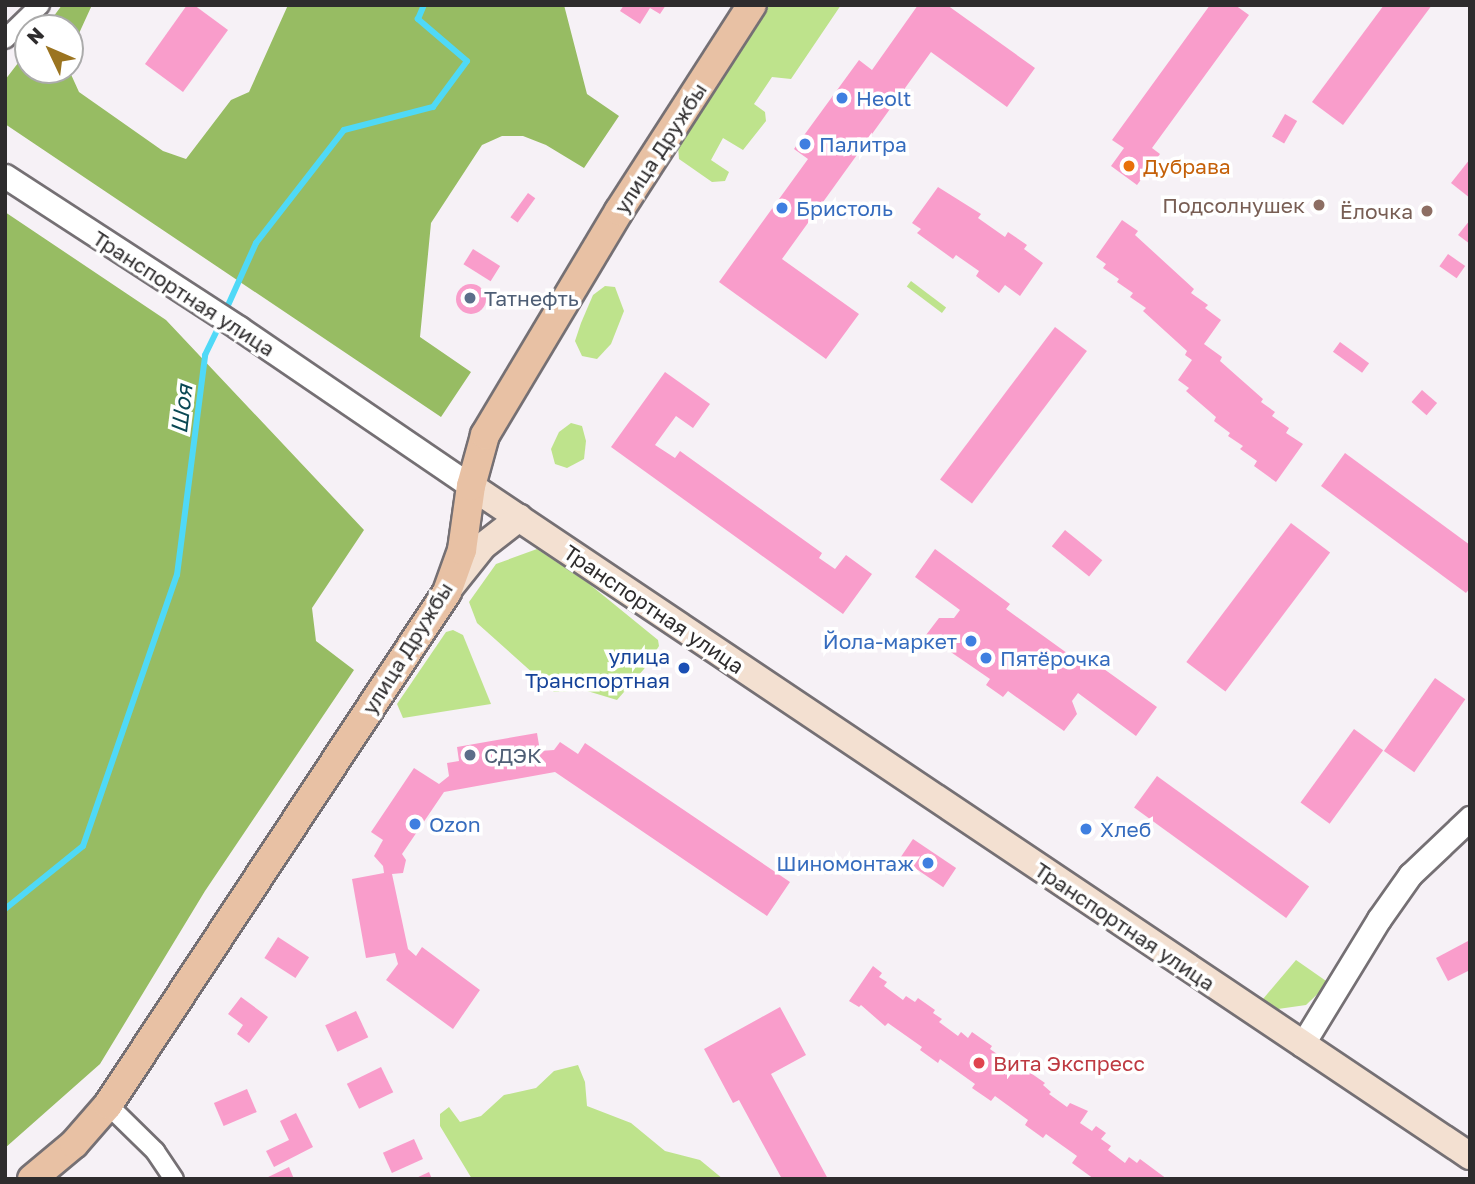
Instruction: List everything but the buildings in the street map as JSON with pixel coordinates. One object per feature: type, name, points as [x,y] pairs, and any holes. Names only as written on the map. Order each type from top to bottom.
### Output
[{"type":"main road","name":"улица Дружбы","points":[[32,1179],[74,1144],[108,1105],[447,592],[461,550],[471,486],[485,435],[619,211],[752,5]]},
{"type":"main road","name":"Транспортная улица","points":[[471,486],[1470,1156]]},
{"type":"main road","points":[[447,592],[483,545],[519,518]]},
{"type":"street","points":[[5,39],[40,5]]},
{"type":"street","name":"Транспортная улица","points":[[5,176],[240,328],[471,486]]},
{"type":"street","points":[[1302,1045],[1379,919],[1410,875],[1470,818]]},
{"type":"street","points":[[108,1105],[155,1151],[174,1179]]},
{"type":"green space","points":[[62,5],[92,5],[84,22],[84,14],[55,14]]},
{"type":"green space","points":[[288,5],[564,5],[587,94],[619,116],[584,168],[546,145],[523,136],[502,136],[482,145],[431,223],[420,337],[471,372],[441,417],[5,124],[5,80],[14,68],[14,84],[75,84],[79,92],[163,151],[186,159],[231,100],[249,92]]},
{"type":"green space","points":[[769,5],[841,5],[791,79],[772,77],[754,104],[765,112],[766,121],[743,150],[723,138],[711,160],[729,172],[725,181],[712,182],[679,159],[678,146]]},
{"type":"green space","points":[[5,212],[166,320],[364,530],[312,608],[316,641],[354,670],[205,891],[100,1064],[5,1148]]},
{"type":"green space","points":[[911,281],[946,307],[942,313],[907,287]]},
{"type":"green space","points":[[605,286],[615,287],[624,311],[611,344],[597,359],[582,356],[575,341],[593,295]]},
{"type":"green space","points":[[571,423],[582,426],[586,441],[584,459],[567,468],[555,464],[551,449],[559,432]]},
{"type":"green space","points":[[537,549],[588,583],[658,640],[659,646],[644,669],[617,700],[584,690],[554,692],[477,623],[469,602],[496,564]]},
{"type":"green space","points":[[453,630],[463,635],[491,704],[403,718],[397,704],[446,632]]},
{"type":"green space","points":[[1296,960],[1329,983],[1306,1005],[1278,1009],[1263,999]]},
{"type":"green space","points":[[578,1065],[585,1082],[587,1106],[631,1123],[665,1151],[700,1160],[723,1179],[472,1179],[440,1126],[440,1114],[449,1107],[460,1122],[481,1116],[504,1095],[536,1088],[554,1071]]},
{"type":"waterway","name":"Шоя","points":[[225,312],[256,243],[344,130],[433,107],[467,61],[418,19],[424,5]]},
{"type":"waterway","name":"Шоя","points":[[5,909],[83,846],[177,575],[205,355],[221,322]]},
{"type":"place","name":"Heolt","points":[[842,98]]},
{"type":"place","name":"Палитра","points":[[805,144]]},
{"type":"place","name":"Дубрава","points":[[1129,166]]},
{"type":"place","name":"Подсолнушек","points":[[1319,205]]},
{"type":"place","name":"Бристоль","points":[[782,208]]},
{"type":"place","name":"Ёлочка","points":[[1427,211]]},
{"type":"place","name":"Татнефть","points":[[470,298]]},
{"type":"place","name":"Йола-маркет","points":[[971,641]]},
{"type":"place","name":"Пятёрочка","points":[[986,658]]},
{"type":"place","name":"улица Транспортная","points":[[684,668]]},
{"type":"place","name":"СДЭК","points":[[470,755]]},
{"type":"place","name":"Ozon","points":[[415,824]]},
{"type":"place","name":"Хлеб","points":[[1086,829]]},
{"type":"place","name":"Шиномонтаж","points":[[928,863]]},
{"type":"place","name":"Вита Экспресс","points":[[979,1063]]}]
